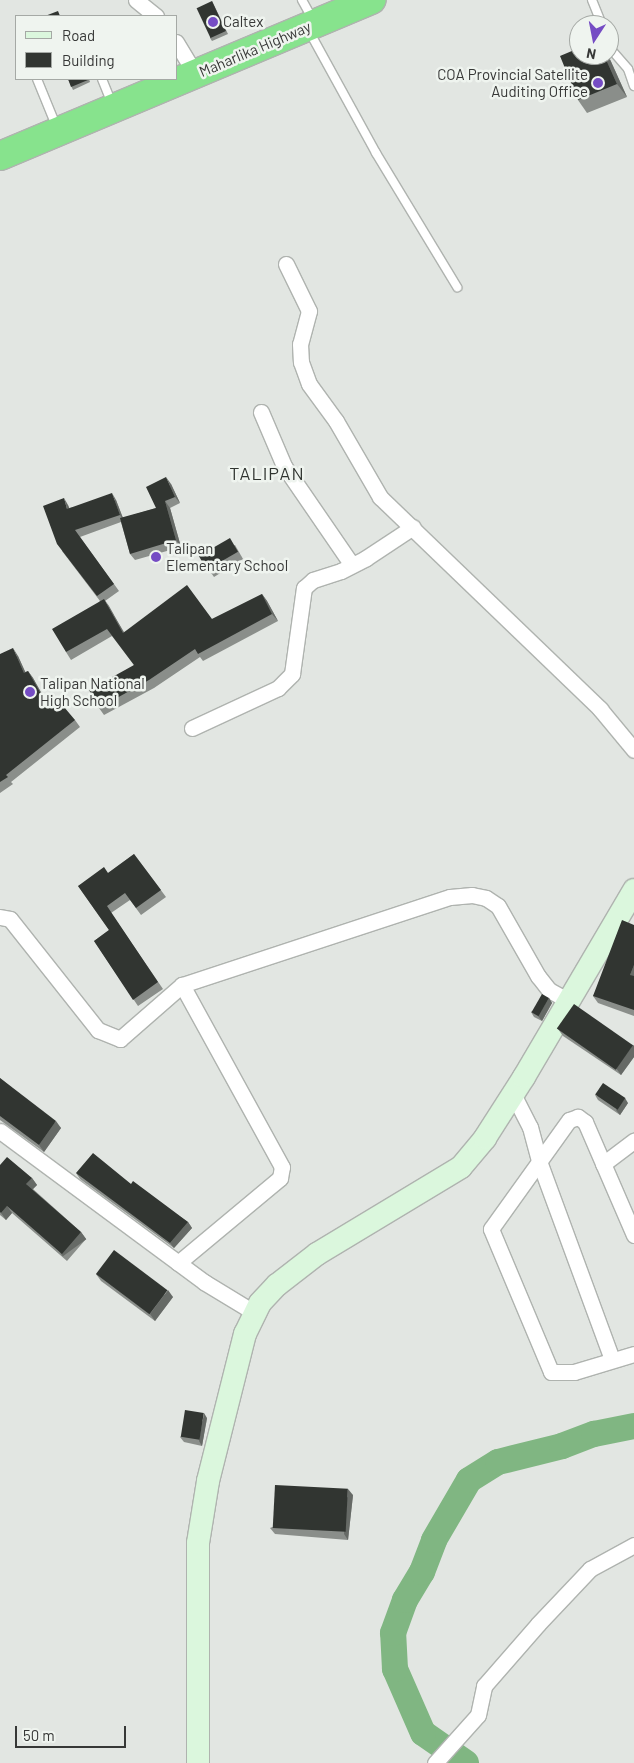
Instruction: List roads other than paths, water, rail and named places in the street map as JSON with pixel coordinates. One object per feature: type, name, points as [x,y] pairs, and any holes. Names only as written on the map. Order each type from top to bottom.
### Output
[{"type":"highway","name":"Maharlika Highway","points":[[0,156],[372,0]]},
{"type":"street","points":[[136,0],[155,15]]},
{"type":"street","points":[[178,45],[195,74]]},
{"type":"street","points":[[286,264],[309,311],[300,344],[301,362],[309,384],[336,421],[380,497],[600,709],[634,750]]},
{"type":"street","points":[[261,412],[284,466],[352,565]]},
{"type":"street","points":[[192,728],[278,688],[292,674],[304,588],[313,580],[352,565],[413,528]]},
{"type":"street","points":[[198,1763],[198,1543],[208,1480],[228,1389],[245,1334],[255,1314],[278,1285],[317,1254],[461,1167],[485,1138],[513,1094],[634,890]]},
{"type":"street","points":[[0,917],[10,919],[98,1030],[120,1039],[182,986],[450,897],[472,895],[486,898],[498,906],[548,990],[568,1001]]},
{"type":"street","points":[[178,1264],[280,1178],[282,1167],[182,986]]},
{"type":"street","points":[[513,1094],[530,1127],[539,1161],[612,1359]]},
{"type":"street","points":[[634,1235],[585,1122],[578,1117],[569,1120],[492,1229],[551,1372],[574,1372],[612,1359],[634,1354]]},
{"type":"street","points":[[0,1131],[178,1264],[255,1314]]},
{"type":"street","points":[[603,1164],[634,1141]]},
{"type":"street","points":[[436,1762],[478,1715],[484,1686],[538,1624],[590,1569],[634,1545]]},
{"type":"lane","points":[[302,0],[311,26],[376,153],[457,287]]},
{"type":"lane","points":[[592,0],[598,15]]},
{"type":"lane","points":[[619,58],[628,69],[634,86]]},
{"type":"lane","points":[[37,80],[59,131]]},
{"type":"lane","points":[[102,80],[114,108]]},
{"type":"waterway","points":[[466,1763],[423,1733],[395,1669],[393,1633],[405,1600],[422,1572],[434,1540],[469,1480],[498,1462],[562,1446],[594,1434],[634,1426]]},
{"type":"place","name":"Caltex","points":[[213,22]]},
{"type":"place","name":"COA Provincial Satellite Auditing Office","points":[[598,83]]},
{"type":"place","name":"Talipan Elementary School","points":[[156,557]]},
{"type":"place","name":"Talipan National High School","points":[[30,692]]},
{"type":"district","name":"TALIPAN","points":[[267,473]]}]
